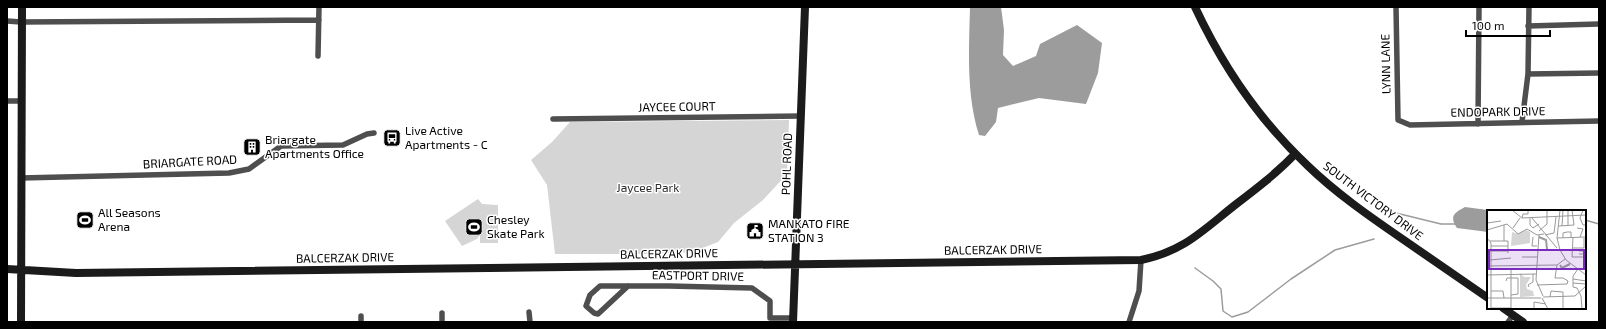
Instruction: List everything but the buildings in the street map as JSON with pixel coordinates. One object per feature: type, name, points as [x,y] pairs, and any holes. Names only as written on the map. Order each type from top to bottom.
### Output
[{"type":"street","points":[[22,7],[22,322]]},
{"type":"street","points":[[318,56],[319,7]]},
{"type":"street","name":"POHL ROAD","points":[[793,320],[805,7]]},
{"type":"street","name":"SOUTH VICTORY DRIVE","points":[[1195,7],[1219,55],[1243,92],[1270,127],[1295,154],[1353,204],[1487,297]]},
{"type":"street","name":"LYNN LANE","points":[[1396,7],[1398,120]]},
{"type":"street","points":[[1478,124],[1479,7]]},
{"type":"street","points":[[1522,122],[1528,74],[1529,7]]},
{"type":"street","points":[[7,21],[319,20]]},
{"type":"street","points":[[1528,26],[1599,24]]},
{"type":"street","points":[[1528,74],[1599,73]]},
{"type":"street","points":[[7,101],[22,101]]},
{"type":"street","name":"JAYCEE COURT","points":[[553,119],[801,116]]},
{"type":"street","name":"ENDOPARK DRIVE","points":[[1398,120],[1410,125],[1599,121]]},
{"type":"street","name":"BRIARGATE ROAD","points":[[21,178],[229,173],[249,169],[281,146],[343,145],[367,134],[374,133]]},
{"type":"street","name":"BALCERZAK DRIVE","points":[[7,269],[76,273],[1141,260],[1161,255],[1186,244],[1281,169],[1295,154]]},
{"type":"street","points":[[1129,322],[1139,291],[1141,260]]},
{"type":"street","name":"EASTPORT DRIVE","points":[[628,286],[598,314],[594,313],[586,306],[590,295],[600,286],[628,286],[752,288],[770,301],[770,320],[793,320]]},
{"type":"street","points":[[1504,309],[1523,322]]},
{"type":"street","points":[[529,312],[530,322]]},
{"type":"street","points":[[442,313],[442,322]]},
{"type":"street","points":[[1508,322],[1513,315]]},
{"type":"green space","name":"Jaycee Park","points":[[789,120],[787,174],[763,200],[734,223],[718,242],[692,252],[641,254],[555,254],[547,185],[531,160],[552,142],[570,122]]},
{"type":"green space","name":"Chesley Skate Park","points":[[478,199],[482,204],[498,205],[498,243],[480,243],[480,235],[477,239],[462,246],[445,221]]},
{"type":"shaded area","points":[[970,7],[1001,7],[1004,30],[1003,55],[1013,66],[1036,56],[1040,44],[1077,25],[1102,43],[1098,73],[1086,104],[1039,98],[998,108],[996,122],[985,136],[979,135],[970,88]]},
{"type":"shaded area","points":[[1465,207],[1488,210],[1487,232],[1457,228],[1453,218],[1458,211]]},
{"type":"waterway","points":[[1392,212],[1441,224],[1456,224]]},
{"type":"waterway","points":[[1586,220],[1599,224]]},
{"type":"waterway","points":[[1195,268],[1221,289],[1223,311],[1232,317],[1248,312],[1291,279],[1335,250],[1374,239]]},
{"type":"place","name":"Live Active Apartments - C","points":[[392,138]]},
{"type":"place","name":"Briargate Apartments Office","points":[[252,147]]},
{"type":"place","name":"All Seasons Arena","points":[[85,220]]},
{"type":"place","name":"Chesley Skate Park","points":[[474,227]]},
{"type":"place","name":"MANKATO FIRE STATION 3","points":[[755,231]]}]
